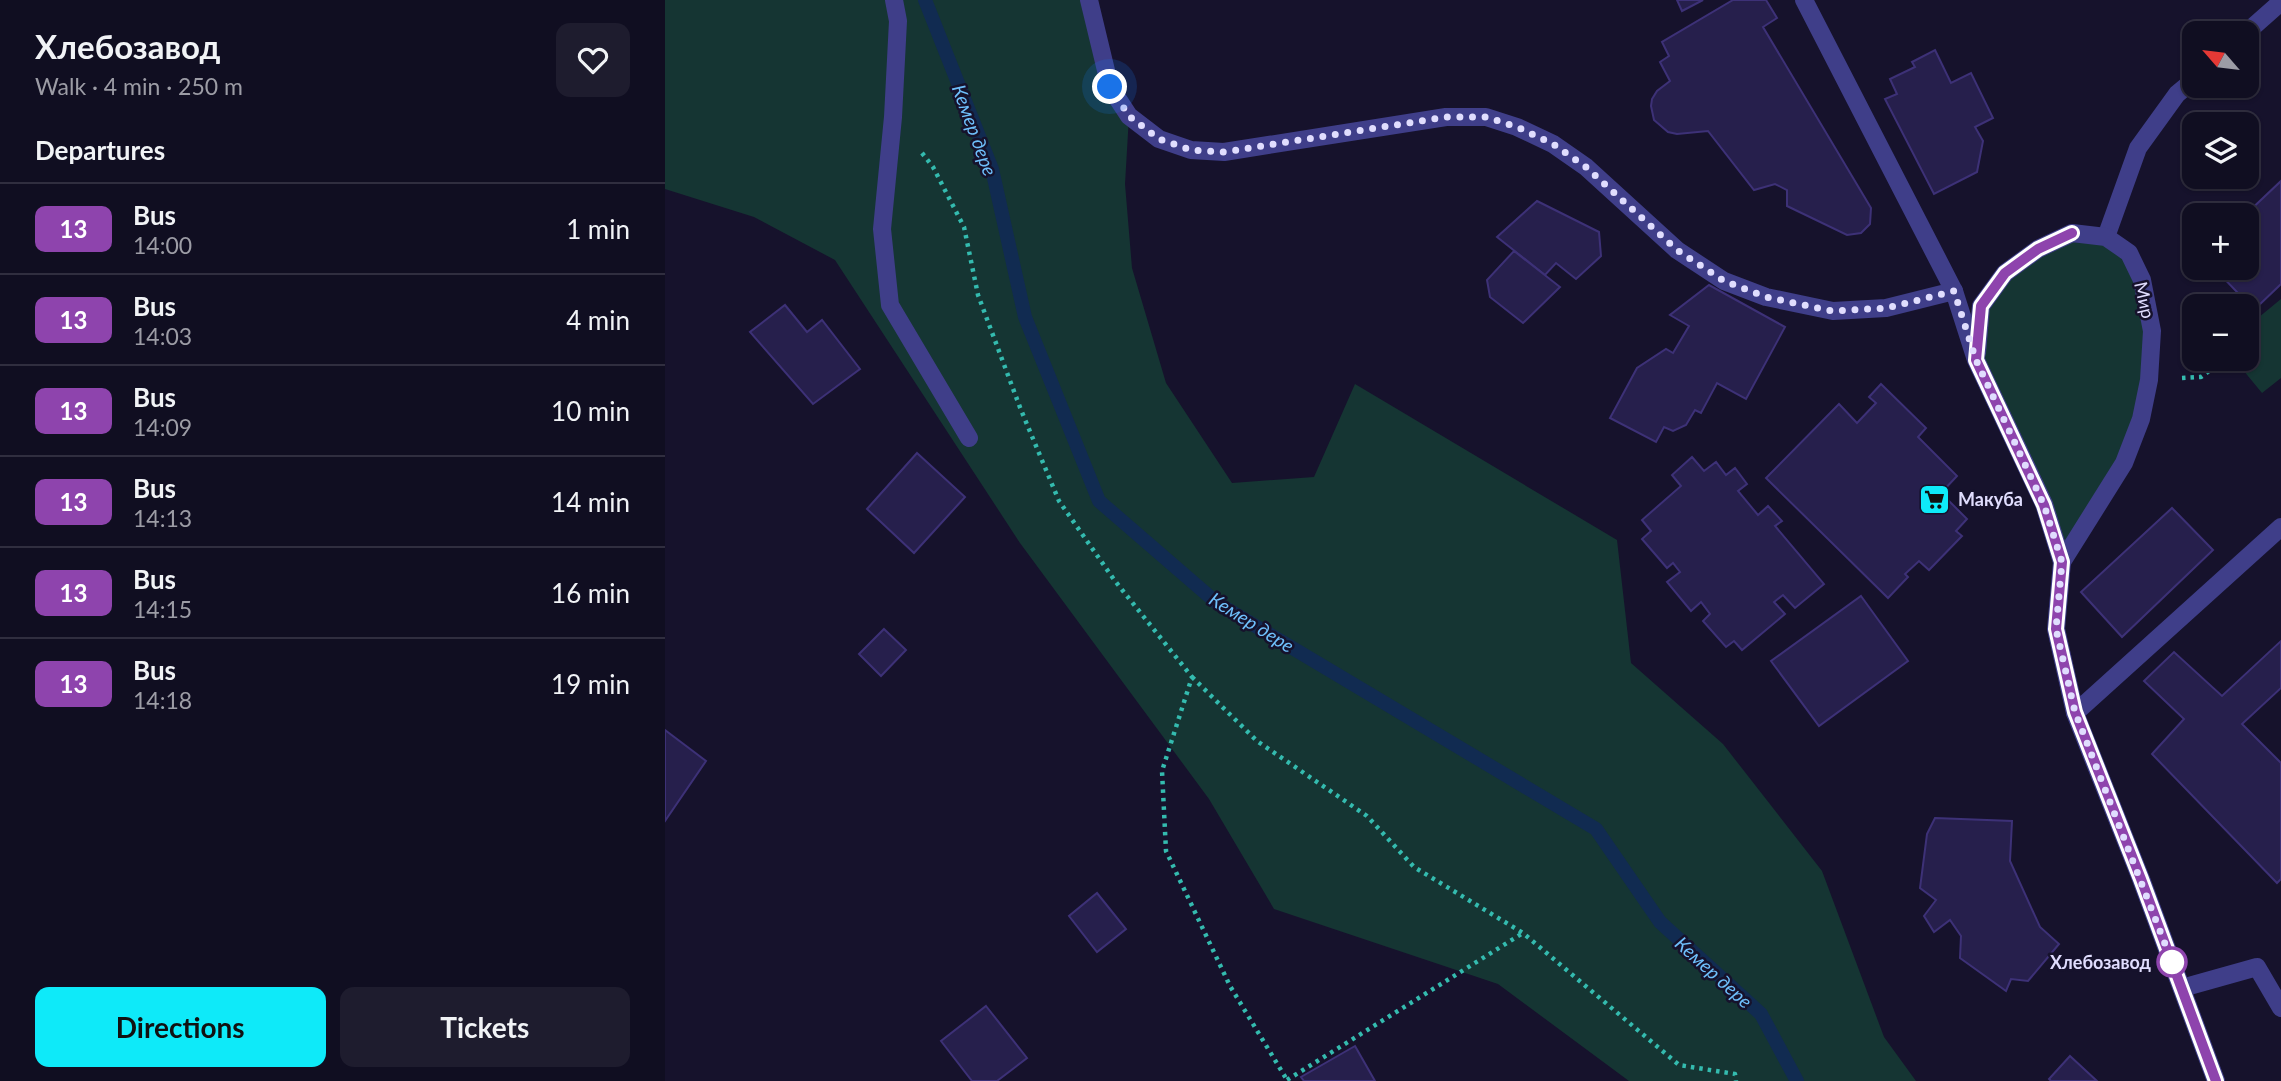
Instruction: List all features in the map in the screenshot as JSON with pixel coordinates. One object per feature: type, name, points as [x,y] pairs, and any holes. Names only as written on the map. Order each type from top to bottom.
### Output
[{"type":"street","points":[[894,0],[898,21],[893,117],[882,229],[890,305],[969,439]]},
{"type":"street","points":[[1089,0],[1110,87],[1129,116],[1159,139],[1191,150],[1224,152],[1446,117],[1486,117],[1517,127],[1553,144],[1586,167],[1677,250],[1724,281],[1766,297],[1832,311],[1887,308],[1954,291]]},
{"type":"street","name":"Мир","points":[[1804,0],[1954,291],[1976,360],[2044,505],[2062,562],[2056,629],[2075,712],[2216,1081]]},
{"type":"street","points":[[2259,21],[2281,2]]},
{"type":"street","points":[[1976,360],[1981,306],[2005,273],[2038,249],[2072,233],[2106,237],[2138,148],[2182,90]]},
{"type":"street","name":"Мир","points":[[2062,562],[2124,463],[2141,419],[2149,380],[2152,331],[2142,280],[2129,253],[2106,237]]},
{"type":"street","points":[[2075,712],[2281,527]]},
{"type":"street","points":[[2182,988],[2257,967],[2281,1008]]},
{"type":"path","points":[[893,117],[933,167],[964,227],[978,295],[1021,410],[1059,500],[1115,580],[1192,677],[1257,741],[1367,816],[1414,867],[1523,933],[1679,1065],[1735,1074],[1736,1081]]},
{"type":"path","points":[[2149,380],[2201,377],[2209,371]]},
{"type":"path","points":[[1192,677],[1162,771],[1166,851],[1230,986],[1287,1081],[1523,933]]},
{"type":"green space","points":[[665,0],[1089,0],[1129,116],[1125,184],[1132,268],[1166,383],[1232,483],[1314,477],[1355,384],[1617,540],[1631,663],[1723,744],[1822,871],[1884,1037],[1916,1081],[1629,1081],[1498,984],[1274,909],[1209,799],[1020,543],[835,260],[754,217],[665,189]]},
{"type":"green space","points":[[2072,233],[2129,253],[2152,331],[2141,419],[2062,562],[1976,360],[1981,306],[2005,273]]},
{"type":"green space","points":[[2281,299],[2281,378],[2262,393],[2244,371],[2259,371],[2259,317]]},
{"type":"building","points":[[1677,0],[1703,0],[1682,11]]},
{"type":"building","points":[[1733,0],[1766,0],[1777,18],[1763,27],[1871,208],[1870,224],[1861,233],[1847,235],[1787,206],[1787,190],[1775,184],[1754,190],[1708,131],[1677,134],[1668,132],[1654,120],[1652,99],[1657,91],[1670,81],[1660,62],[1669,56],[1662,42]]},
{"type":"building","points":[[1935,50],[1951,83],[1971,73],[1993,118],[1975,127],[1983,141],[1977,172],[1934,194],[1885,99],[1897,94],[1890,79],[1915,67],[1912,62]]},
{"type":"building","points":[[2281,181],[2281,284],[2259,305],[2259,294],[2239,294],[2225,280],[2259,280],[2258,203]]},
{"type":"building","points":[[1537,201],[1599,232],[1601,256],[1576,279],[1556,263],[1545,275],[1497,237]]},
{"type":"building","points":[[1514,251],[1560,287],[1523,323],[1490,297],[1487,280]]},
{"type":"building","points":[[1709,285],[1785,327],[1746,399],[1717,383],[1701,413],[1695,410],[1686,425],[1673,431],[1664,427],[1656,442],[1610,418],[1637,368],[1666,349],[1673,353],[1689,326],[1670,315]]},
{"type":"building","points":[[785,305],[807,332],[822,320],[860,369],[813,404],[750,332]]},
{"type":"building","points":[[1881,384],[1926,428],[1918,437],[1957,476],[1941,493],[1967,519],[1956,531],[1962,536],[1929,570],[1919,561],[1905,574],[1908,577],[1888,598],[1766,478],[1839,404],[1857,423],[1876,403],[1869,397]]},
{"type":"building","points":[[917,453],[965,497],[914,553],[867,509]]},
{"type":"building","points":[[1692,457],[1704,471],[1716,462],[1726,475],[1735,468],[1747,484],[1738,491],[1758,515],[1768,506],[1782,521],[1775,526],[1824,584],[1795,608],[1783,595],[1774,602],[1785,614],[1742,650],[1734,641],[1726,647],[1703,621],[1710,614],[1701,602],[1691,611],[1667,582],[1680,572],[1673,563],[1667,568],[1642,539],[1651,531],[1642,520],[1681,486],[1672,475]]},
{"type":"building","points":[[2172,508],[2213,550],[2122,637],[2081,592]]},
{"type":"building","points":[[1861,596],[1908,661],[1819,726],[1771,661]]},
{"type":"building","points":[[884,629],[906,650],[881,676],[859,654]]},
{"type":"building","points":[[2281,641],[2281,688],[2242,724],[2281,763],[2281,879],[2277,883],[2152,754],[2184,719],[2144,681],[2174,652],[2222,696]]},
{"type":"building","points":[[665,730],[706,761],[665,821]]},
{"type":"building","points":[[1935,818],[2012,821],[2010,861],[2040,927],[2059,944],[2028,981],[2011,979],[2006,991],[1960,958],[1961,936],[1950,920],[1934,932],[1924,916],[1936,900],[1920,888],[1927,834]]},
{"type":"building","points":[[1097,893],[1126,929],[1097,952],[1069,916]]},
{"type":"building","points":[[986,1006],[1027,1058],[997,1081],[972,1081],[941,1041]]},
{"type":"building","points":[[1355,1046],[1375,1081],[1304,1081],[1301,1077]]},
{"type":"building","points":[[2070,1056],[2097,1081],[2051,1081],[2049,1079]]},
{"type":"waterway","name":"Кемер дере","points":[[925,0],[992,169],[1025,317],[1099,501],[1217,603],[1596,829],[1660,922],[1761,1014],[1797,1081]]},
{"type":"bus line","name":"13","points":[[2072,233],[2038,249],[2005,273],[1981,306],[1976,360],[2044,505],[2062,562],[2056,629],[2075,712],[2216,1081]]},
{"type":"place","name":"Макуба","points":[[1935,499]]},
{"type":"place","name":"Хлебозавод","points":[[2172,962]]},
{"type":"route","points":[[1110,87],[1129,116],[1159,139],[1191,150],[1224,152],[1446,117],[1486,117],[1517,127],[1553,144],[1586,167],[1677,250],[1724,281],[1766,297],[1832,311],[1887,308],[1954,291],[1976,360],[2044,505],[2062,562],[2056,629],[2075,712],[2172,962]]}]
